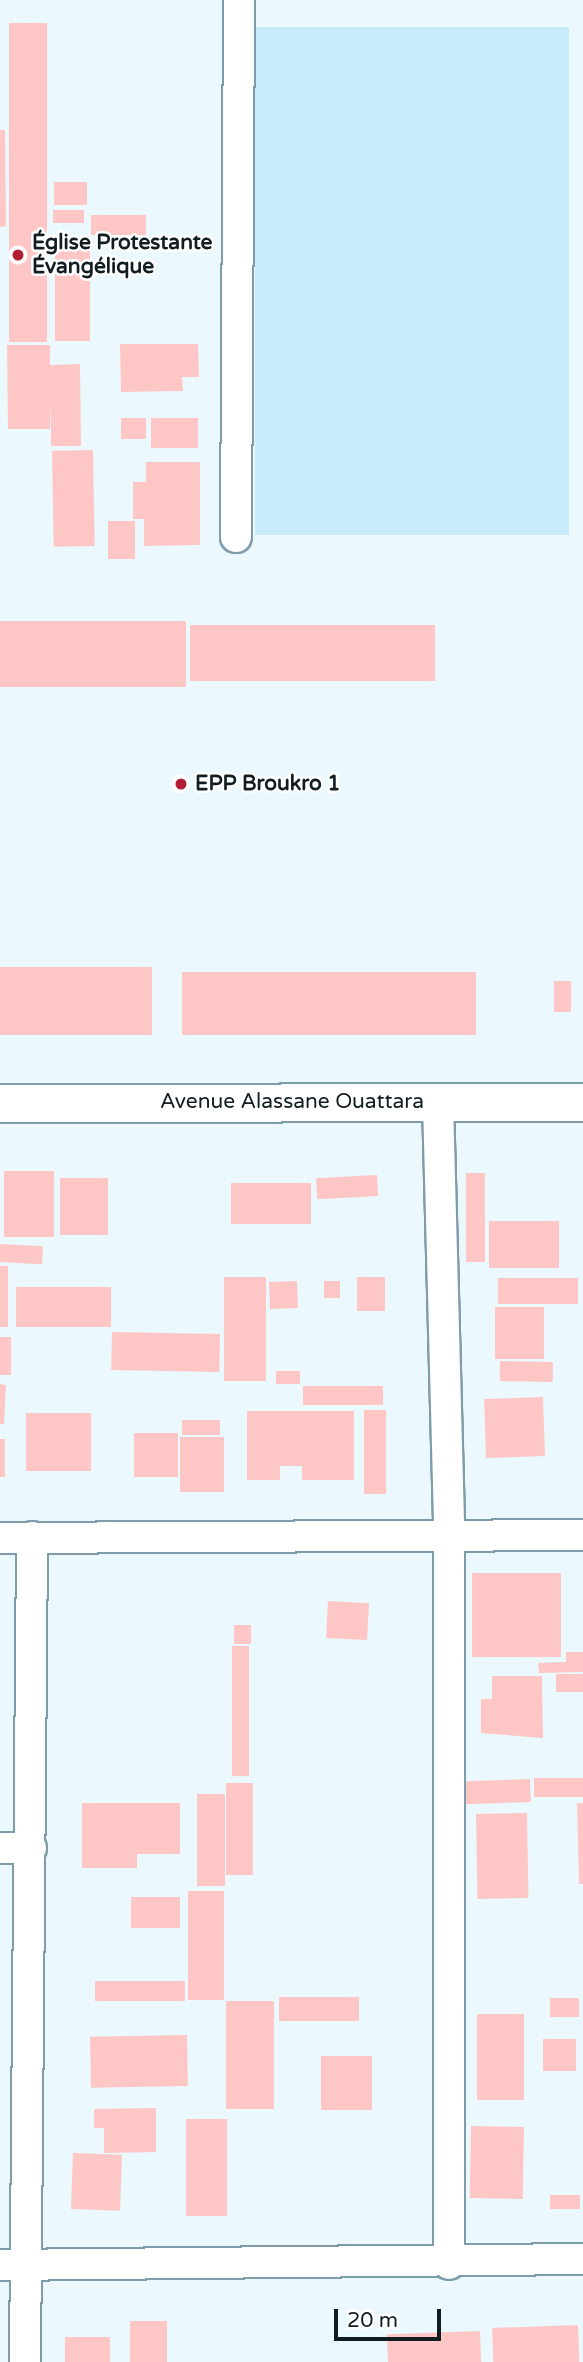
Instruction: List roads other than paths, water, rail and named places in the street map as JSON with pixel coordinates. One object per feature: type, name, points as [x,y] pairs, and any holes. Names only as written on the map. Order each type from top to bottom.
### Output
[{"type":"street","points":[[236,537],[239,0]]},
{"type":"street","points":[[438,1101],[449,1532],[449,2264]]},
{"type":"street","name":"Avenue Alassane Ouattara","points":[[0,1103],[583,1102]]},
{"type":"street","points":[[0,1538],[449,1532],[583,1535]]},
{"type":"street","points":[[25,2362],[13,2265],[31,1848],[32,1537]]},
{"type":"street","points":[[0,1848],[31,1848]]},
{"type":"street","points":[[13,2265],[449,2264],[583,2259]]},
{"type":"place","name":"Église Protestante Évangélique","points":[[18,255]]},
{"type":"place","name":"EPP Broukro 1","points":[[181,784]]}]
